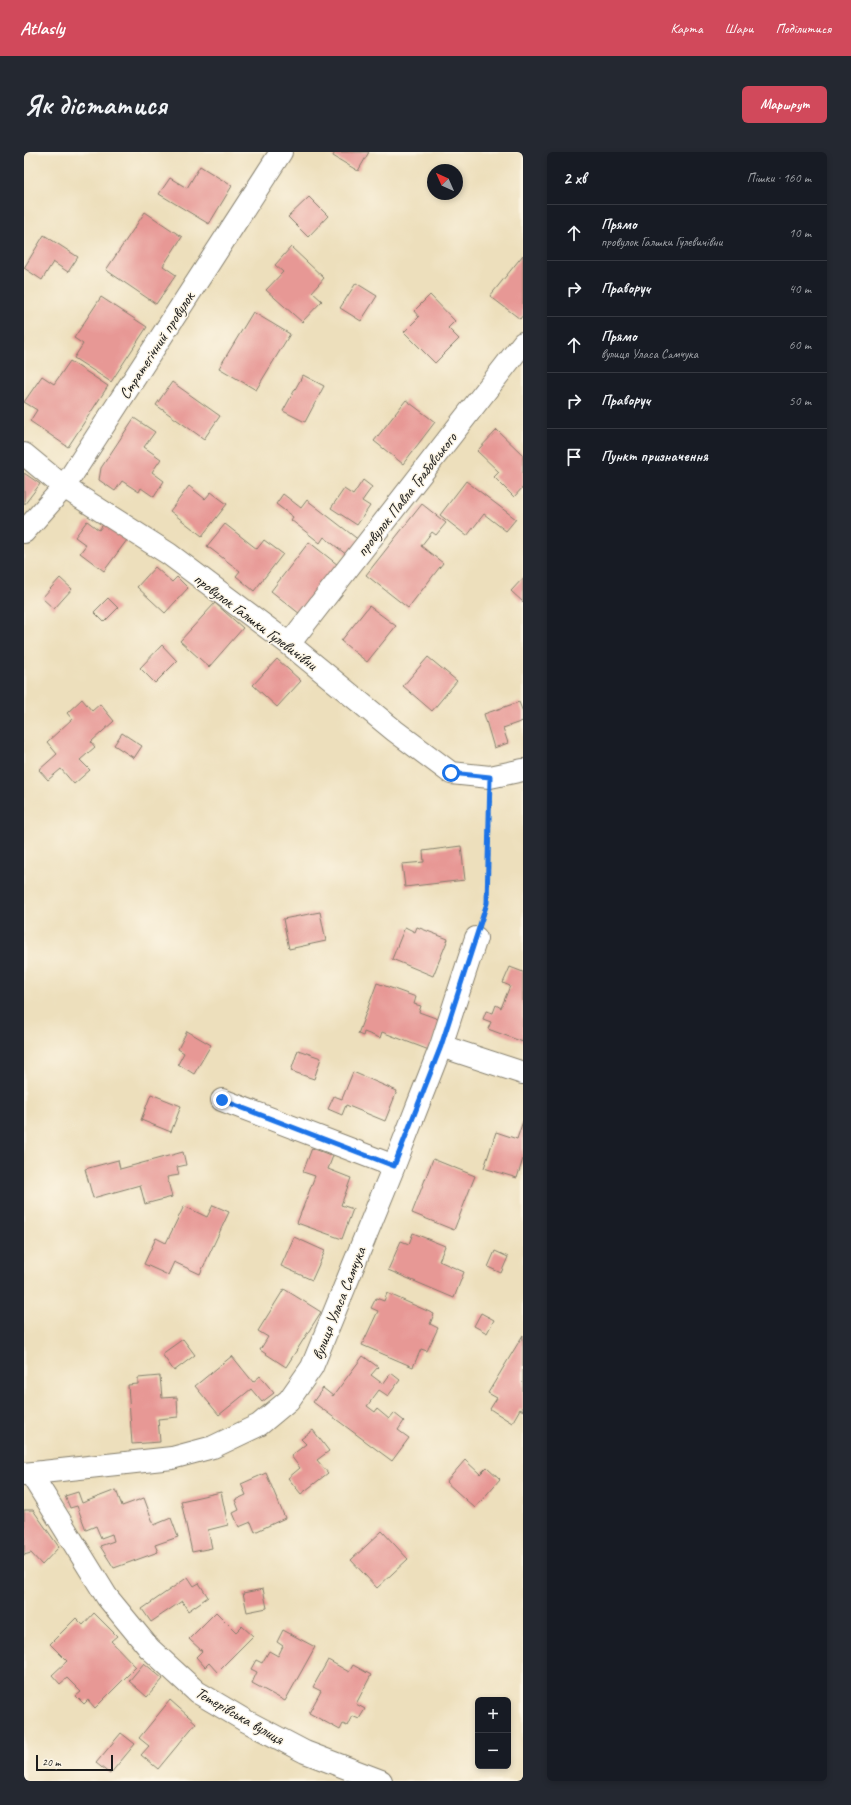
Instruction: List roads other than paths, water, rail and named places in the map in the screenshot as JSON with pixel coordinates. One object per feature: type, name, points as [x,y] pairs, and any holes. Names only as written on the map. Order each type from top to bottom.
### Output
[{"type":"street","name":"Стратегічний провулок","points":[[24,532],[64,487],[281,152]]},
{"type":"street","name":"провулок Павла Грабовського","points":[[289,644],[523,343]]},
{"type":"street","name":"провулок Галшки Гулевичівни","points":[[24,454],[64,487],[169,554],[289,644],[395,732],[451,773],[490,777],[523,770]]},
{"type":"street","name":"вулиця Уласа Самчука","points":[[27,1474],[172,1458],[213,1447],[259,1425],[290,1400],[312,1367],[394,1166],[441,1046],[476,938]]},
{"type":"street","points":[[441,1046],[523,1073]]},
{"type":"street","points":[[222,1100],[394,1166]]},
{"type":"street","name":"Тетерівська вулиця","points":[[27,1474],[107,1597],[150,1648],[197,1692],[246,1721],[305,1752],[381,1781]]}]
